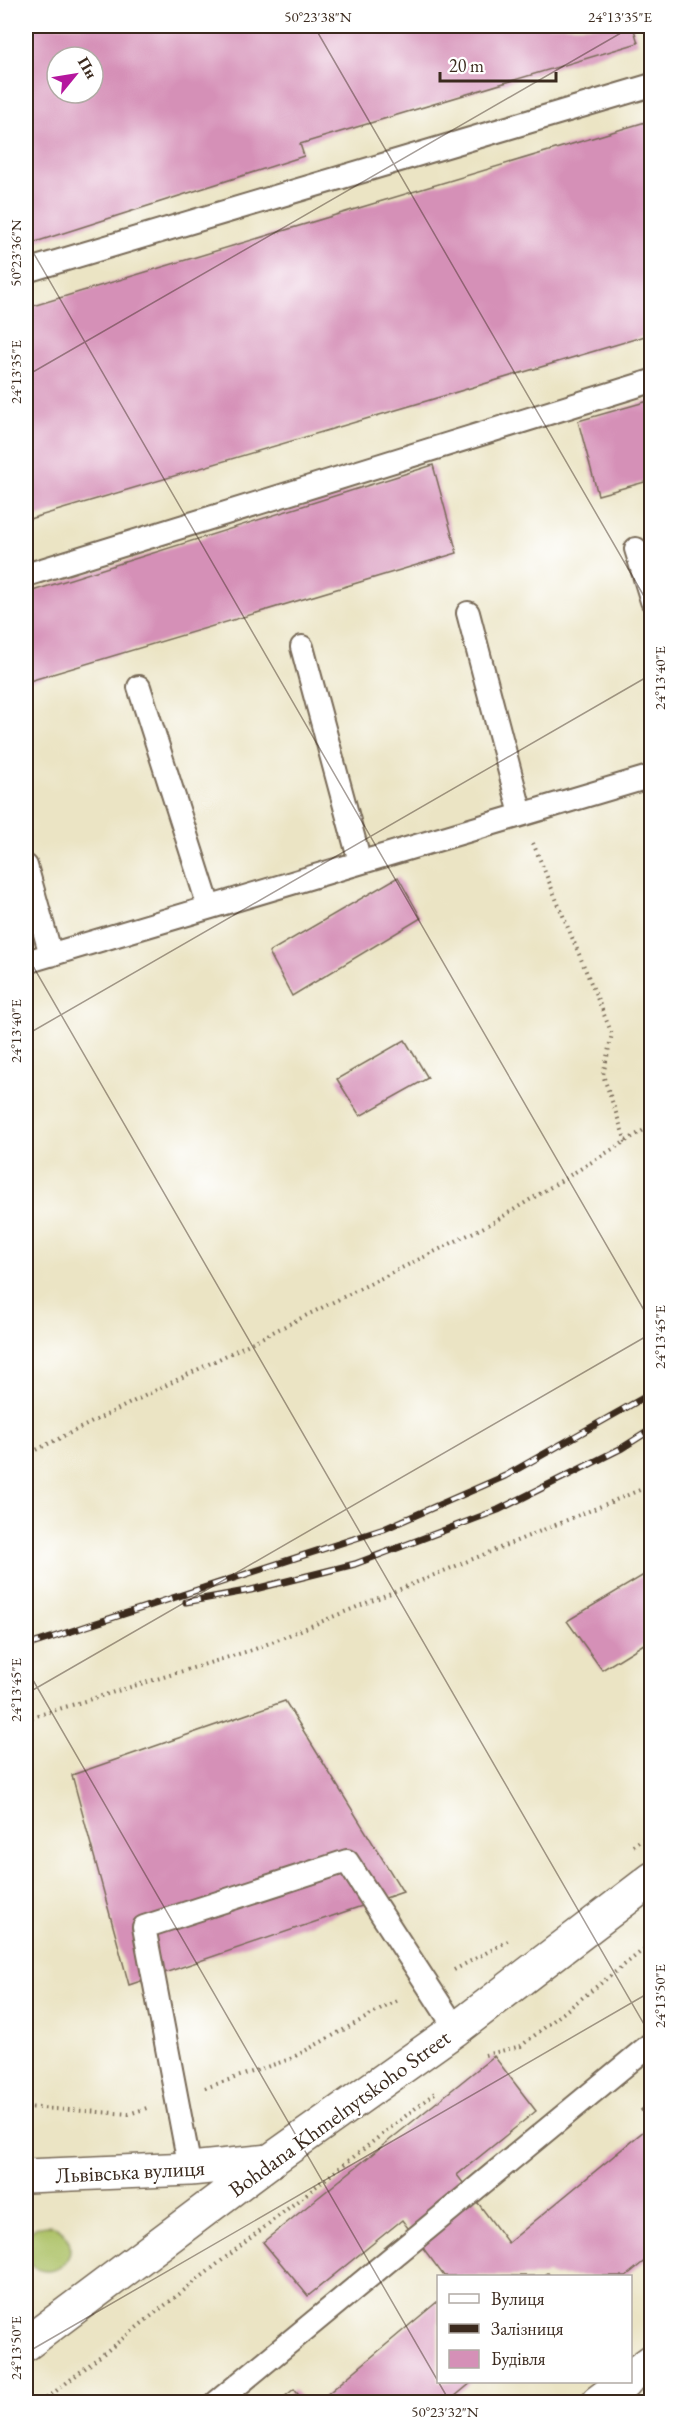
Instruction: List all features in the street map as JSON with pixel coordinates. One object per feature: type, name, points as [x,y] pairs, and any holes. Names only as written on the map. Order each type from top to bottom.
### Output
[{"type":"main road","name":"Bohdana Khmelnytskoho Street","points":[[26,2344],[270,2161],[456,2029],[651,1879]]},
{"type":"main road","name":"Львівська вулиця","points":[[26,2176],[190,2169],[270,2161]]},
{"type":"main road","points":[[632,2375],[651,2361]]},
{"type":"main road","points":[[598,2403],[624,2383]]},
{"type":"lane","points":[[26,271],[651,85]]},
{"type":"lane","points":[[26,575],[651,381]]},
{"type":"lane","points":[[636,549],[651,601]]},
{"type":"lane","points":[[468,613],[521,814]]},
{"type":"lane","points":[[302,647],[360,861]]},
{"type":"lane","points":[[140,687],[209,907]]},
{"type":"lane","points":[[26,962],[651,776]]},
{"type":"lane","points":[[26,866],[51,955]]},
{"type":"lane","points":[[190,2169],[144,1928],[347,1861],[456,2029]]},
{"type":"lane","points":[[217,2403],[651,2043]]},
{"type":"path","points":[[521,814],[612,1034],[603,1075],[626,1142]]},
{"type":"path","points":[[26,1455],[492,1223],[651,1125]]},
{"type":"path","points":[[26,1719],[255,1649],[651,1485]]},
{"type":"path","points":[[624,1852],[651,1832]]},
{"type":"path","points":[[26,2107],[129,2114],[290,2059],[516,1936]]},
{"type":"path","points":[[482,2055],[521,2046],[651,1943]]},
{"type":"path","points":[[42,2403],[444,2085]]},
{"type":"green space","points":[[47,2225],[63,2232],[70,2248],[63,2264],[47,2271],[31,2264],[24,2248],[31,2232]]},
{"type":"building","points":[[26,26],[633,26],[638,43],[300,144],[304,156],[26,245]]},
{"type":"building","points":[[652,120],[652,334],[26,520],[26,308]]},
{"type":"building","points":[[652,400],[652,480],[598,495],[578,421]]},
{"type":"building","points":[[433,465],[457,553],[26,682],[26,593]]},
{"type":"building","points":[[398,877],[421,918],[292,996],[269,952]]},
{"type":"building","points":[[405,1040],[428,1078],[360,1116],[337,1079]]},
{"type":"building","points":[[652,1570],[652,1639],[602,1670],[567,1621]]},
{"type":"building","points":[[285,1701],[403,1892],[129,1985],[72,1775]]},
{"type":"building","points":[[494,2056],[536,2111],[457,2175],[508,2243],[651,2125],[641,2110],[652,2101],[652,2255],[627,2275],[549,2275],[548,2273],[545,2275],[443,2275],[402,2220],[308,2296],[263,2242]]},
{"type":"building","points":[[437,2302],[437,2383],[471,2383],[448,2402],[318,2402]]},
{"type":"building","points":[[294,2389],[304,2402],[278,2402]]},
{"type":"railway","points":[[26,1646],[384,1529],[505,1476],[652,1393]]},
{"type":"railway","points":[[186,1602],[251,1590],[355,1564],[498,1510],[622,1448],[652,1429]]}]
